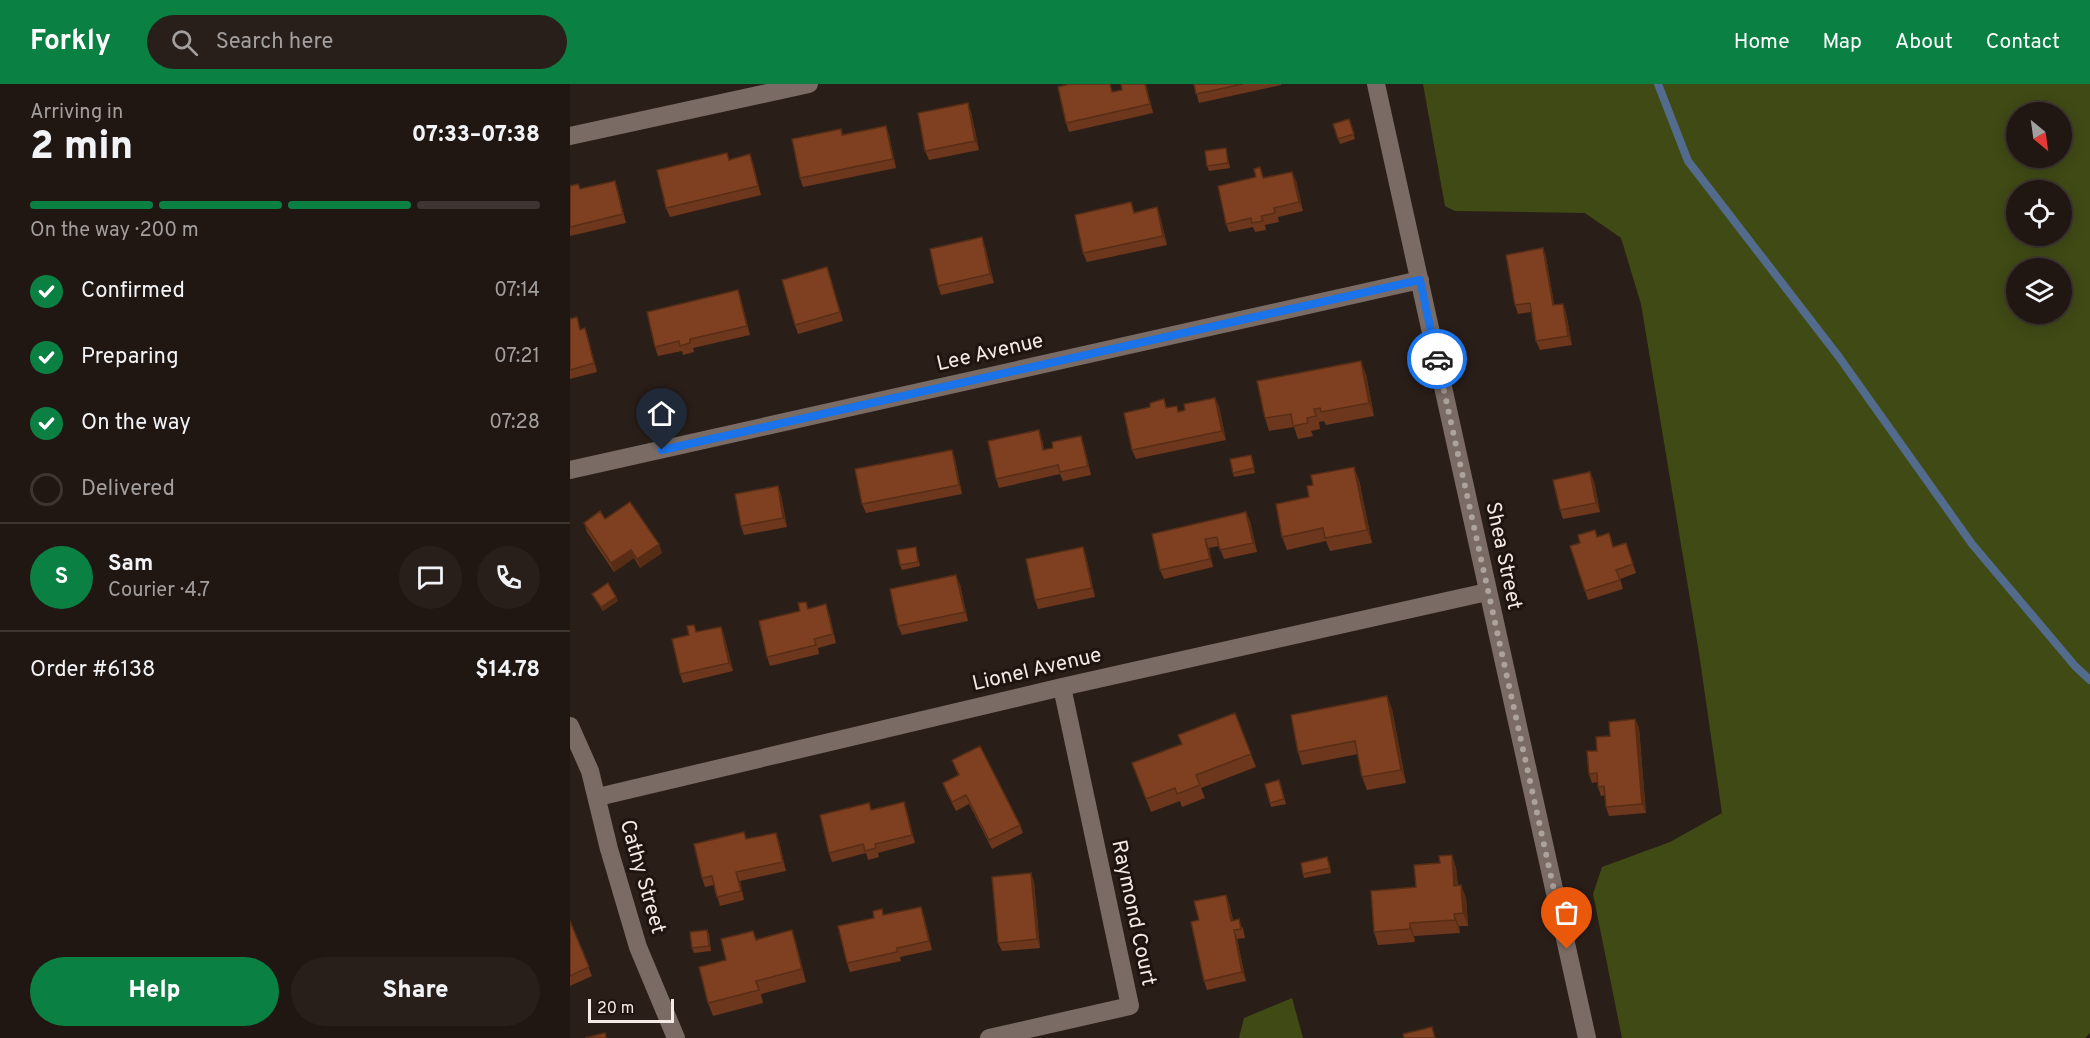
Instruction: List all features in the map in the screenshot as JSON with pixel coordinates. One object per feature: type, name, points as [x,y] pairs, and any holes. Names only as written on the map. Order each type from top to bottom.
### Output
[{"type":"street","points":[[570,136],[809,84]]},
{"type":"street","name":"Shea Street","points":[[1376,84],[1587,1038]]},
{"type":"street","name":"Lee Avenue","points":[[570,470],[1420,280]]},
{"type":"street","name":"Lionel Avenue","points":[[598,797],[1062,687],[1487,592]]},
{"type":"street","name":"Raymond Court","points":[[989,1038],[1130,1006],[1062,687]]},
{"type":"street","name":"Cathy Street","points":[[570,726],[590,771],[609,849],[638,946],[676,1038]]},
{"type":"green space","points":[[1423,84],[2090,84],[2090,1033],[2085,1038],[1622,1038],[1593,894],[1602,867],[1670,842],[1722,813],[1699,653],[1641,304],[1621,238],[1585,213],[1455,211],[1445,206]]},
{"type":"green space","points":[[1292,998],[1303,1038],[1239,1038],[1244,1018]]},
{"type":"building","points":[[1069,84],[1110,84],[1112,92],[1122,90],[1121,84],[1145,84],[1150,104],[1066,123],[1058,87]]},
{"type":"building","points":[[1194,84],[1243,84],[1196,94]]},
{"type":"building","points":[[968,103],[975,141],[925,151],[918,113]]},
{"type":"building","points":[[1349,119],[1354,134],[1338,139],[1333,124]]},
{"type":"building","points":[[886,126],[893,159],[800,178],[792,139],[841,129],[842,135]]},
{"type":"building","points":[[1226,148],[1228,163],[1207,166],[1205,151]]},
{"type":"building","points":[[727,153],[729,160],[750,154],[758,186],[666,208],[657,170]]},
{"type":"building","points":[[1260,167],[1263,178],[1292,172],[1299,202],[1274,208],[1275,213],[1261,216],[1263,221],[1252,223],[1251,218],[1226,224],[1218,186],[1256,177],[1254,169]]},
{"type":"building","points":[[615,181],[623,214],[570,227],[570,186],[578,184],[580,189]]},
{"type":"building","points":[[1131,202],[1134,213],[1157,207],[1163,236],[1083,253],[1075,215]]},
{"type":"building","points":[[982,237],[990,274],[938,286],[930,249]]},
{"type":"building","points":[[1543,248],[1553,305],[1563,304],[1568,336],[1536,341],[1530,303],[1515,305],[1506,255]]},
{"type":"building","points":[[827,267],[840,312],[795,325],[782,280]]},
{"type":"building","points":[[738,290],[747,326],[690,339],[690,343],[680,346],[679,341],[655,347],[647,312]]},
{"type":"building","points":[[577,317],[580,330],[585,328],[594,363],[570,370],[570,319]]},
{"type":"building","points":[[1361,361],[1369,403],[1321,412],[1320,408],[1314,409],[1316,416],[1307,418],[1308,423],[1293,426],[1291,414],[1265,418],[1257,381]]},
{"type":"building","points":[[1215,398],[1222,431],[1132,450],[1124,413],[1150,407],[1150,403],[1164,399],[1166,408],[1177,406],[1178,412],[1185,410],[1184,404]]},
{"type":"building","points":[[1039,430],[1043,450],[1053,448],[1052,442],[1081,436],[1088,466],[1060,472],[1058,465],[996,479],[988,441]]},
{"type":"building","points":[[952,450],[959,485],[862,504],[855,469]]},
{"type":"building","points":[[1251,455],[1254,468],[1233,473],[1230,459]]},
{"type":"building","points":[[1354,467],[1367,530],[1325,538],[1323,528],[1282,537],[1276,504],[1309,497],[1307,486],[1313,485],[1311,475]]},
{"type":"building","points":[[1590,472],[1596,503],[1560,510],[1553,480]]},
{"type":"building","points":[[778,486],[783,518],[741,526],[735,494]]},
{"type":"building","points":[[630,502],[659,544],[637,559],[631,550],[611,563],[584,523],[600,511],[605,519]]},
{"type":"building","points":[[1246,512],[1253,543],[1220,550],[1217,537],[1205,539],[1210,559],[1160,570],[1152,534]]},
{"type":"building","points":[[1595,530],[1597,537],[1609,533],[1613,547],[1626,543],[1633,564],[1616,570],[1620,580],[1585,591],[1570,546],[1580,543],[1578,535]]},
{"type":"building","points":[[916,547],[918,562],[900,565],[897,550]]},
{"type":"building","points":[[1083,547],[1092,588],[1035,600],[1026,559]]},
{"type":"building","points":[[956,575],[965,612],[898,626],[890,589]]},
{"type":"building","points":[[608,583],[616,597],[601,607],[592,594]]},
{"type":"building","points":[[806,602],[808,609],[826,604],[833,634],[814,639],[816,645],[767,657],[759,621],[800,611],[798,603]]},
{"type":"building","points":[[694,625],[696,632],[721,627],[729,663],[680,674],[672,639],[689,635],[687,626]]},
{"type":"building","points":[[1387,696],[1401,770],[1362,777],[1355,741],[1298,752],[1291,715]]},
{"type":"building","points":[[1235,713],[1251,754],[1196,775],[1200,785],[1177,794],[1175,788],[1146,799],[1132,763],[1182,744],[1178,735]]},
{"type":"building","points":[[1635,719],[1642,804],[1606,807],[1604,786],[1598,787],[1597,773],[1589,774],[1587,751],[1597,751],[1596,737],[1610,736],[1609,722]]},
{"type":"building","points":[[980,746],[1020,825],[989,840],[966,795],[952,802],[943,783],[959,775],[952,760]]},
{"type":"building","points":[[1279,780],[1284,799],[1270,803],[1265,784]]},
{"type":"building","points":[[904,802],[912,835],[875,844],[876,848],[865,851],[863,844],[829,853],[820,815],[869,803],[871,810]]},
{"type":"building","points":[[744,832],[746,839],[776,833],[783,862],[736,872],[741,891],[717,897],[712,876],[702,878],[694,844]]},
{"type":"building","points":[[1452,855],[1454,886],[1461,885],[1463,913],[1454,914],[1455,920],[1410,923],[1410,929],[1374,932],[1371,891],[1416,887],[1414,865],[1440,863],[1439,856]]},
{"type":"building","points":[[1327,857],[1330,868],[1303,874],[1301,863]]},
{"type":"building","points":[[1031,873],[1037,939],[998,943],[992,877]]},
{"type":"building","points":[[1226,895],[1231,921],[1239,919],[1241,929],[1234,930],[1242,972],[1204,981],[1191,922],[1199,920],[1194,901]]},
{"type":"building","points":[[921,907],[929,941],[897,948],[897,952],[847,963],[838,926],[874,918],[873,911],[882,909],[883,915]]},
{"type":"building","points":[[570,921],[589,967],[570,976]]},
{"type":"building","points":[[707,930],[709,946],[692,948],[690,932]]},
{"type":"building","points":[[792,930],[802,969],[756,981],[759,990],[708,1003],[699,967],[726,960],[721,939],[753,931],[756,940]]},
{"type":"building","points":[[1432,1027],[1435,1038],[1404,1038],[1403,1034]]},
{"type":"building","points":[[605,1033],[606,1038],[585,1038]]},
{"type":"waterway","points":[[1658,84],[1688,161],[1839,357],[1972,544],[2075,666],[2090,680]]},
{"type":"way so far","points":[[1437,359],[1567,949]]},
{"type":"route","points":[[662,450],[1420,280],[1437,359]]}]
